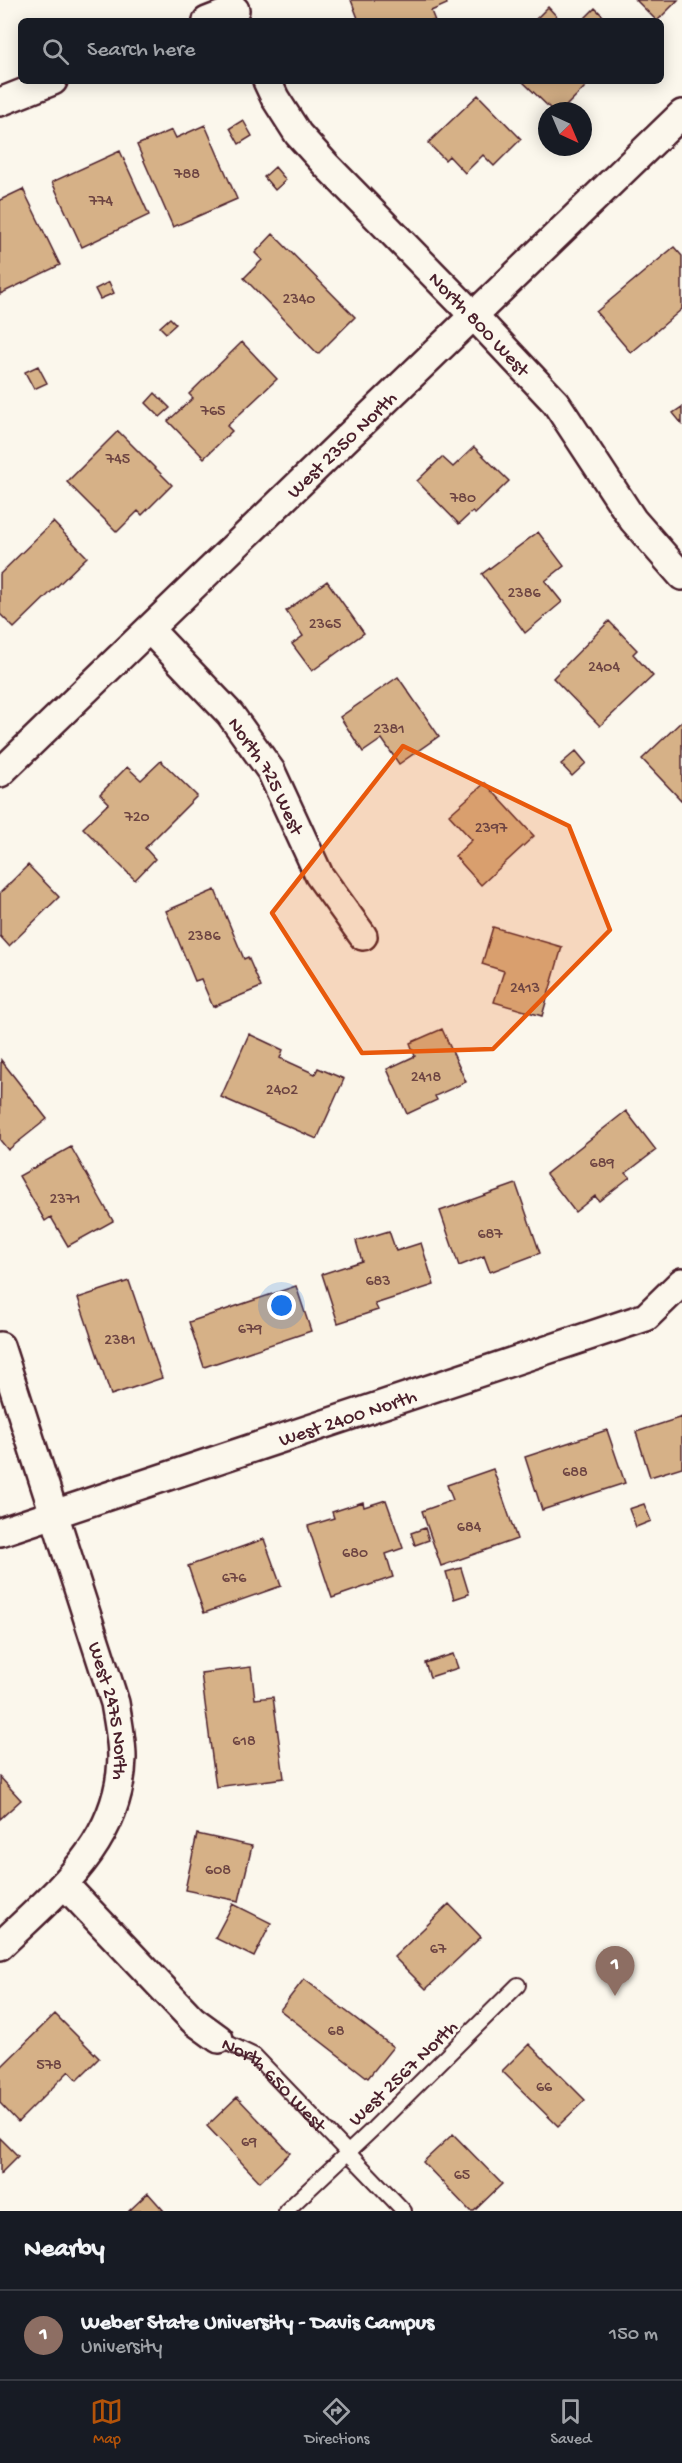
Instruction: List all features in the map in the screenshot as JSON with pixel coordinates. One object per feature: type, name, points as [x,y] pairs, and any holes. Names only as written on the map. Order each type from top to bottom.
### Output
[{"type":"street","points":[[215,18],[236,10]]},
{"type":"street","points":[[0,102],[45,84]]},
{"type":"street","name":"North 800 West","points":[[268,84],[298,134],[556,403],[633,520],[682,576]]},
{"type":"street","name":"West 2350 North","points":[[0,773],[682,114]]},
{"type":"street","name":"North 725 West","points":[[150,630],[230,714],[271,771],[319,875],[363,936]]},
{"type":"street","name":"West 2400 North","points":[[0,1532],[646,1317],[682,1282]]},
{"type":"street","name":"West 2475 North","points":[[0,1346],[116,1703],[122,1758],[114,1808],[95,1847],[64,1884],[0,1946]]},
{"type":"street","name":"North 650 West","points":[[64,1884],[193,2020],[219,2039]]},
{"type":"lane","name":"West 2567 North","points":[[286,2211],[518,1985]]},
{"type":"lane","name":"North 650 West","points":[[219,2039],[255,2056],[404,2211]]},
{"type":"highlighted area","points":[[403,746],[569,826],[610,930],[493,1049],[362,1053],[272,913]]},
{"type":"building","points":[[351,0],[445,0],[447,4],[431,11],[434,18],[358,18]]},
{"type":"building","points":[[636,0],[678,0],[660,18],[654,18]]},
{"type":"building","points":[[548,7],[558,18],[537,18]]},
{"type":"building","points":[[595,8],[605,18],[585,18]]},
{"type":"building","points":[[525,84],[588,84],[570,102],[544,102]]},
{"type":"building","points":[[478,95],[521,139],[494,166],[483,155],[465,173],[449,156],[445,160],[428,143]]},
{"type":"building","points":[[243,120],[252,136],[239,144],[230,128]]},
{"type":"building","points":[[205,125],[237,199],[173,227],[137,145],[172,130],[176,138]]},
{"type":"building","points":[[120,151],[149,215],[82,247],[52,182]]},
{"type":"building","points":[[275,167],[286,180],[275,190],[264,177]]},
{"type":"building","points":[[23,189],[60,265],[0,294],[0,200]]},
{"type":"building","points":[[273,234],[355,317],[318,354],[244,278],[262,260],[255,253]]},
{"type":"building","points":[[674,247],[682,256],[682,309],[631,353],[596,312]]},
{"type":"building","points":[[109,282],[114,293],[100,299],[95,289]]},
{"type":"building","points":[[170,318],[176,324],[166,333],[160,327]]},
{"type":"building","points":[[242,342],[277,379],[227,426],[232,431],[204,458],[168,421],[193,398],[189,394]]},
{"type":"building","points":[[38,366],[47,383],[34,389],[25,372]]},
{"type":"building","points":[[155,393],[170,408],[160,417],[146,403]]},
{"type":"building","points":[[682,407],[682,424],[673,413]]},
{"type":"building","points":[[118,431],[172,485],[142,515],[138,511],[117,532],[67,482]]},
{"type":"building","points":[[474,447],[509,481],[475,514],[472,512],[459,524],[417,481],[442,457],[453,467]]},
{"type":"building","points":[[53,522],[87,557],[14,628],[0,614],[0,574]]},
{"type":"building","points":[[538,532],[564,566],[545,581],[562,602],[525,633],[482,574]]},
{"type":"building","points":[[327,581],[364,633],[312,671],[292,644],[303,636],[286,611]]},
{"type":"building","points":[[609,621],[637,650],[633,654],[653,676],[600,726],[553,678]]},
{"type":"building","points":[[398,677],[439,736],[399,764],[382,739],[363,752],[340,717]]},
{"type":"building","points":[[682,721],[682,801],[642,759]]},
{"type":"building","points":[[576,751],[586,763],[572,776],[561,764]]},
{"type":"building","points":[[161,761],[197,796],[145,848],[155,859],[135,880],[83,828],[109,803],[100,794],[127,767],[141,780]]},
{"type":"building","points":[[485,783],[534,836],[481,885],[455,856],[472,840],[449,815]]},
{"type":"building","points":[[28,865],[59,897],[9,946],[0,936],[0,893]]},
{"type":"building","points":[[215,890],[244,959],[248,957],[261,987],[213,1007],[201,979],[195,981],[166,911]]},
{"type":"building","points":[[493,927],[562,947],[542,1016],[494,1002],[504,971],[482,964]]},
{"type":"building","points":[[442,1029],[466,1082],[435,1096],[437,1100],[407,1114],[387,1069],[415,1056],[410,1043]]},
{"type":"building","points":[[249,1034],[283,1050],[280,1058],[315,1074],[318,1068],[344,1079],[317,1139],[221,1097]]},
{"type":"building","points":[[1,1060],[47,1119],[8,1150],[0,1140]]},
{"type":"building","points":[[626,1111],[656,1150],[626,1173],[630,1177],[599,1201],[595,1196],[575,1212],[546,1174]]},
{"type":"building","points":[[71,1147],[113,1221],[68,1246],[51,1217],[45,1221],[19,1176]]},
{"type":"building","points":[[516,1184],[540,1253],[490,1272],[484,1256],[459,1266],[440,1211]]},
{"type":"building","points":[[389,1231],[396,1251],[421,1243],[434,1285],[375,1304],[378,1310],[338,1323],[322,1274],[362,1261],[356,1241]]},
{"type":"building","points":[[129,1281],[162,1378],[111,1395],[78,1298]]},
{"type":"building","points":[[296,1286],[311,1331],[204,1367],[189,1322]]},
{"type":"building","points":[[682,1417],[682,1467],[650,1477],[636,1432]]},
{"type":"building","points":[[607,1430],[625,1483],[542,1510],[525,1457]]},
{"type":"building","points":[[493,1469],[517,1539],[441,1566],[422,1511],[453,1500],[447,1485]]},
{"type":"building","points":[[386,1500],[403,1548],[386,1554],[393,1577],[332,1598],[308,1526],[334,1518],[332,1512],[363,1502],[364,1507]]},
{"type":"building","points":[[644,1504],[651,1521],[636,1527],[629,1509]]},
{"type":"building","points":[[425,1528],[429,1540],[415,1545],[411,1533]]},
{"type":"building","points":[[264,1539],[281,1586],[204,1613],[188,1566]]},
{"type":"building","points":[[461,1568],[469,1594],[454,1599],[446,1572]]},
{"type":"building","points":[[453,1654],[458,1668],[430,1677],[425,1663]]},
{"type":"building","points":[[251,1667],[255,1699],[273,1697],[284,1778],[216,1787],[201,1673]]},
{"type":"building","points":[[0,1777],[21,1800],[0,1819]]},
{"type":"building","points":[[197,1834],[252,1846],[239,1901],[185,1890]]},
{"type":"building","points":[[233,1904],[271,1923],[254,1957],[215,1938]]},
{"type":"building","points":[[449,1904],[481,1937],[426,1989],[394,1957]]},
{"type":"building","points":[[304,1979],[393,2047],[368,2078],[280,2010]]},
{"type":"building","points":[[55,2014],[99,2058],[77,2080],[69,2071],[18,2122],[0,2103],[0,2068]]},
{"type":"building","points":[[529,2044],[585,2100],[558,2126],[502,2071]]},
{"type":"building","points":[[237,2097],[290,2153],[260,2182],[207,2126]]},
{"type":"building","points":[[453,2134],[502,2184],[474,2211],[470,2211],[423,2162]]},
{"type":"building","points":[[0,2138],[18,2156],[0,2174]]},
{"type":"building","points":[[148,2193],[164,2211],[129,2211]]},
{"type":"place","name":"Weber State University - Davis Campus","points":[[615,1996]]}]
